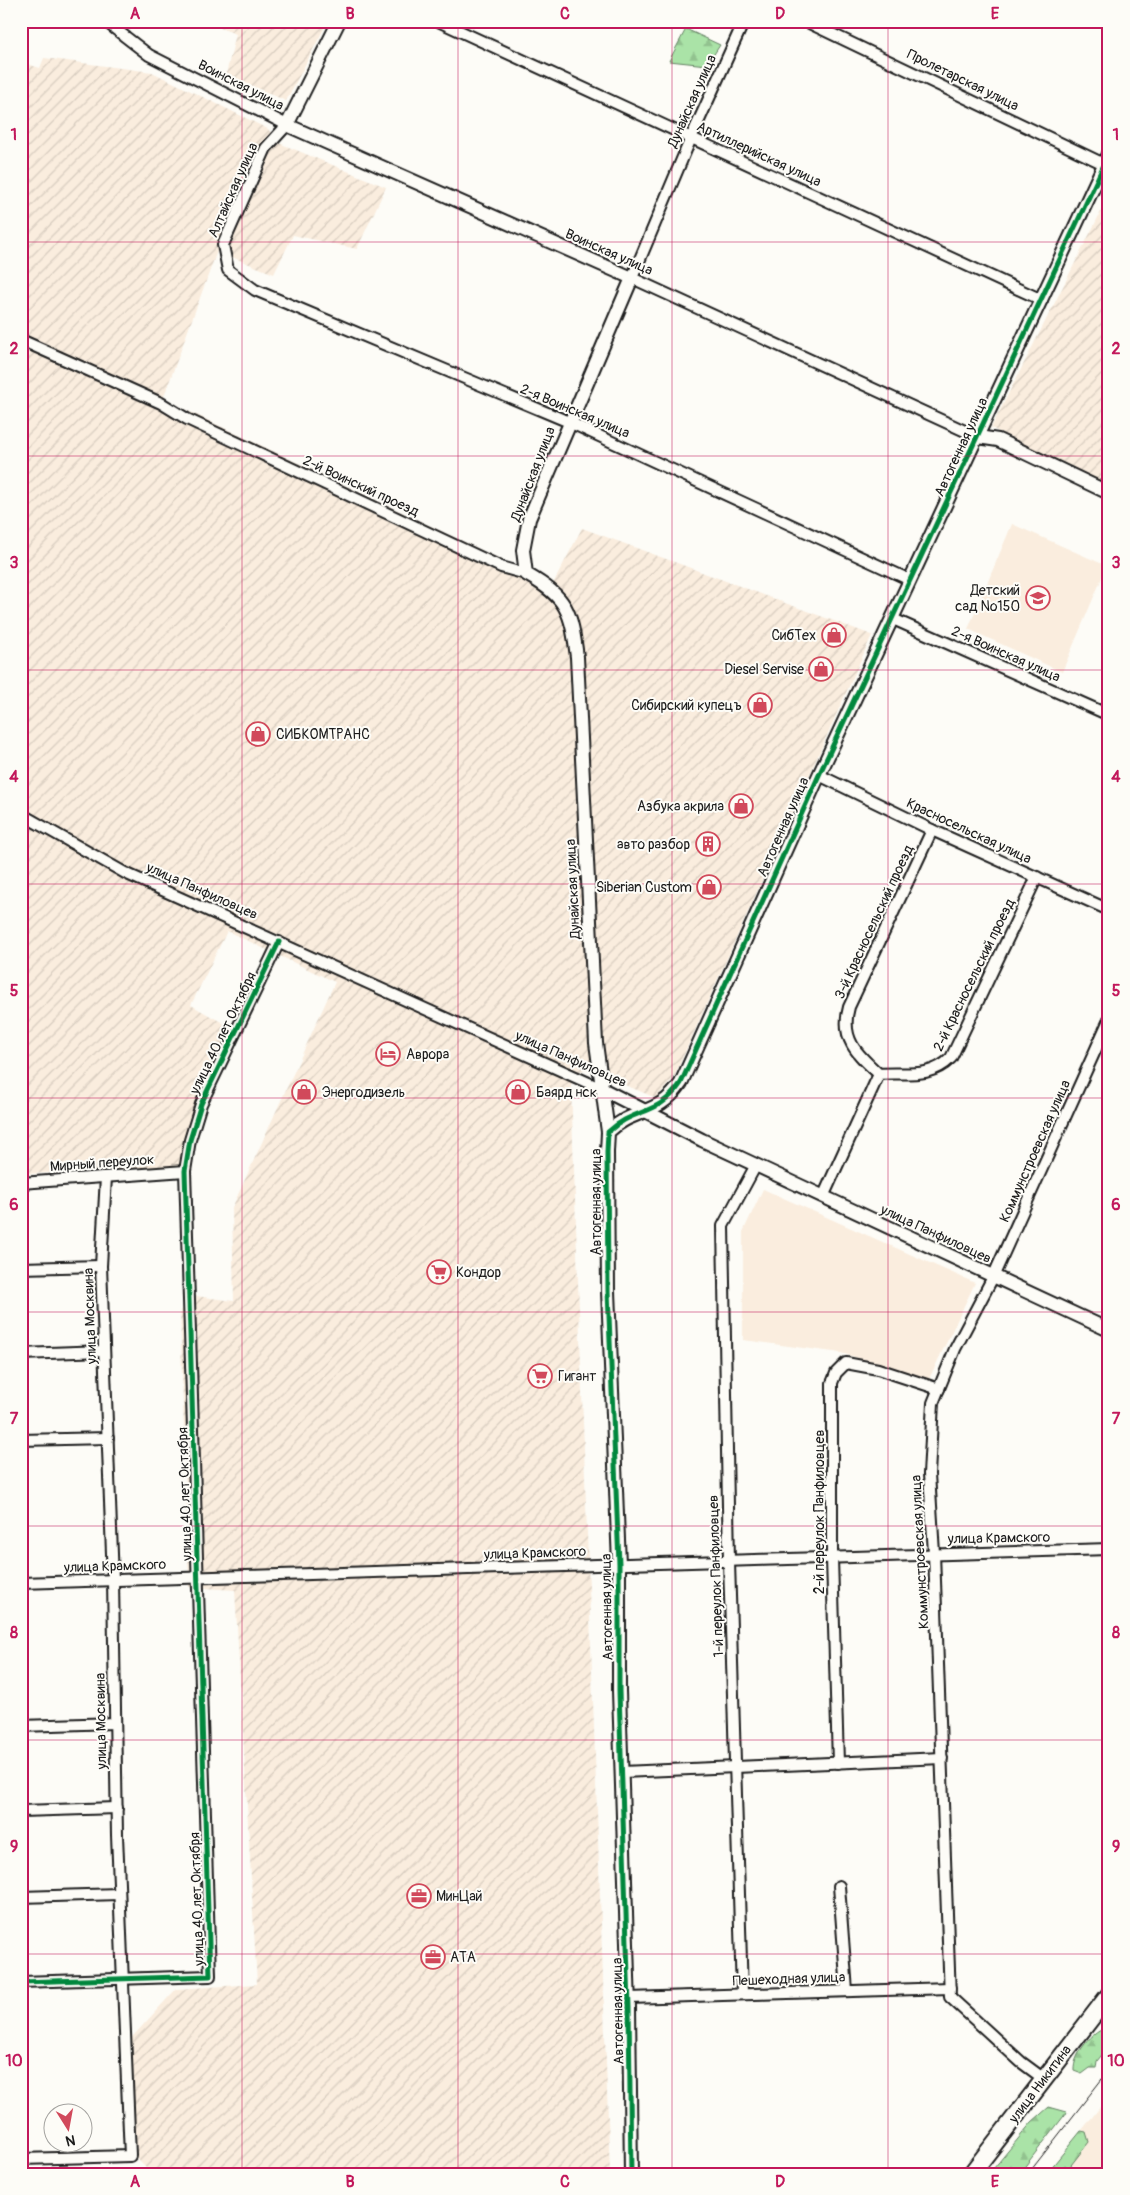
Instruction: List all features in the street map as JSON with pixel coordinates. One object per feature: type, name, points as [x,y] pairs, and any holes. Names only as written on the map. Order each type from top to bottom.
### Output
[{"type":"main road","name":"улица Никитина","points":[[971,2174],[1109,1994]]},
{"type":"street","name":"Воинская улица","points":[[105,21],[149,55],[287,125],[632,278],[978,437],[998,440],[1109,493]]},
{"type":"street","name":"Алтайская улица","points":[[228,270],[222,245],[266,148],[287,125],[339,21]]},
{"type":"street","name":"Артиллерийская улица","points":[[438,21],[1042,300]]},
{"type":"street","name":"Дунайская улица","points":[[608,1132],[596,1043],[578,666],[574,635],[560,598],[547,586],[526,574],[523,550],[529,520],[569,422],[691,138],[744,21]]},
{"type":"street","name":"Пролетарская улица","points":[[805,21],[1107,161]]},
{"type":"street","name":"Автогенная улица","points":[[631,2174],[619,1564],[608,1292],[606,1152],[608,1132],[626,1119],[648,1111],[669,1099],[681,1083],[819,775],[1107,161]]},
{"type":"street","name":"2-я Воинская улица","points":[[228,270],[255,290],[569,422],[910,580]]},
{"type":"street","name":"2-й Воинский проезд","points":[[21,340],[161,403],[186,419],[502,567],[526,574]]},
{"type":"street","name":"2-я Воинская улица","points":[[892,619],[1109,715]]},
{"type":"street","name":"Красносельская улица","points":[[819,775],[932,830],[1109,910]]},
{"type":"street","name":"улица Панфиловцев","points":[[21,814],[110,866],[602,1089],[823,1197],[1109,1330]]},
{"type":"street","name":"3-й Красносельский проезд","points":[[879,1074],[859,1056],[848,1034],[845,1020],[849,1007],[932,830]]},
{"type":"street","name":"2-й Красносельский проезд","points":[[879,1074],[928,1073],[942,1067],[950,1058],[1037,877]]},
{"type":"street","name":"улица 40 лет Октября","points":[[122,1979],[210,1976],[185,1171],[190,1140],[201,1104],[279,942]]},
{"type":"street","name":"Коммунстроевская улица","points":[[1044,2079],[1021,2062],[950,1997],[934,1554],[929,1474],[933,1403],[955,1349],[994,1277],[1109,1020]]},
{"type":"street","points":[[823,1197],[879,1074]]},
{"type":"street","name":"1-й переулок Панфиловцев","points":[[742,1994],[728,1562],[723,1226],[756,1165]]},
{"type":"street","name":"Мирный переулок","points":[[21,1183],[185,1171]]},
{"type":"street","name":"улица Москвина","points":[[21,2159],[130,2156],[116,1808],[113,1580],[101,1266],[106,1177]]},
{"type":"street","points":[[21,1268],[101,1266]]},
{"type":"street","points":[[21,1354],[104,1351]]},
{"type":"street","name":"2-й переулок Панфиловцев","points":[[838,1763],[832,1558],[832,1383],[836,1372],[846,1363],[878,1368],[938,1389]]},
{"type":"street","points":[[21,1440],[108,1438]]},
{"type":"street","name":"улица Крамского","points":[[21,1583],[1109,1549]]},
{"type":"street","points":[[21,1726],[115,1724]]},
{"type":"street","points":[[622,1772],[942,1758]]},
{"type":"street","points":[[21,1811],[116,1808]]},
{"type":"street","points":[[839,1886],[847,1991]]},
{"type":"street","points":[[21,1897],[119,1894]]},
{"type":"street","points":[[21,1982],[122,1979]]},
{"type":"street","name":"Пешеходная улица","points":[[629,1998],[950,1988]]},
{"type":"shaded area","points":[[202,21],[328,21],[286,101],[226,74],[236,34]]},
{"type":"shaded area","points":[[44,58],[152,72],[268,129],[279,143],[386,187],[357,249],[293,235],[274,274],[217,251],[163,399],[553,584],[582,528],[872,635],[673,1079],[656,1098],[587,1069],[576,1072],[571,1086],[610,2174],[152,2174],[131,2153],[124,2046],[176,1989],[257,1984],[235,1590],[189,1587],[180,1313],[188,1295],[234,1301],[232,1208],[335,982],[227,931],[191,1005],[232,1028],[203,1088],[187,1139],[182,1168],[21,1174],[21,62],[40,68]]},
{"type":"shaded area","points":[[1109,196],[1109,485],[991,428]]},
{"type":"shaded area","name":"Детский сад №150","points":[[1012,524],[1107,566],[1062,672],[968,629]]},
{"type":"shaded area","points":[[763,1189],[975,1283],[929,1379],[841,1353],[743,1340],[743,1232]]},
{"type":"shaded area","points":[[1109,2096],[1109,2174],[1047,2174]]},
{"type":"green space","points":[[686,29],[720,45],[707,65],[669,61]]},
{"type":"green space","points":[[1109,2027],[1109,2046],[1097,2061],[1096,2068],[1090,2068],[1082,2074],[1074,2071],[1080,2050],[1097,2033]]},
{"type":"green space","points":[[1049,2107],[1067,2112],[1019,2174],[989,2174],[1032,2122]]},
{"type":"green space","points":[[1081,2131],[1086,2132],[1089,2142],[1064,2174],[1046,2174]]},
{"type":"tram line","points":[[1028,2174],[1109,2070]]},
{"type":"cycle path","points":[[631,2174],[629,2007],[619,1691],[619,1564],[608,1291],[608,1132],[627,1119],[664,1101],[681,1083],[819,775],[1109,154]]},
{"type":"cycle path","points":[[21,1982],[210,1976],[185,1171],[190,1140],[201,1104],[279,942]]},
{"type":"place","name":"Детский сад №150","points":[[1038,598]]},
{"type":"place","name":"СибТех","points":[[834,635]]},
{"type":"place","name":"Diesel Servise","points":[[821,669]]},
{"type":"place","name":"Сибирский купецъ","points":[[760,705]]},
{"type":"place","name":"СИБКОМТРАНС","points":[[258,734]]},
{"type":"place","name":"Азбука акрила","points":[[741,806]]},
{"type":"place","name":"авто разбор","points":[[708,844]]},
{"type":"place","name":"Siberian Custom","points":[[709,887]]},
{"type":"place","name":"Аврора","points":[[388,1054]]},
{"type":"place","name":"Энергодизель","points":[[304,1092]]},
{"type":"place","name":"Баярд нск","points":[[518,1092]]},
{"type":"place","name":"Кондор","points":[[439,1272]]},
{"type":"place","name":"Гигант","points":[[540,1376]]},
{"type":"place","name":"МинЦай","points":[[419,1896]]},
{"type":"place","name":"АТА","points":[[433,1957]]}]
